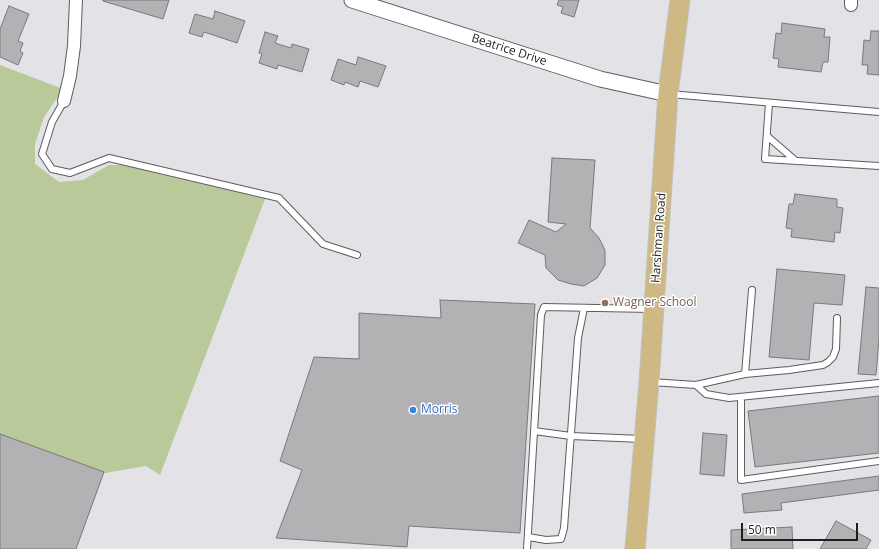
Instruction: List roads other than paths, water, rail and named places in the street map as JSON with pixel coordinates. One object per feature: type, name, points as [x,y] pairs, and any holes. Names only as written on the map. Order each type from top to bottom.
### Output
[{"type":"main road","name":"Harshman Road","points":[[635,549],[645,439],[668,94],[680,0]]},
{"type":"street","points":[[64,101],[70,76],[74,46],[76,0]]},
{"type":"street","name":"Beatrice Drive","points":[[352,0],[600,80],[668,94]]},
{"type":"lane","points":[[668,94],[879,112]]},
{"type":"lane","points":[[64,101],[52,122],[42,154],[52,169],[70,173],[109,158],[279,198],[323,244],[357,255]]},
{"type":"lane","points":[[769,103],[766,159],[879,166]]},
{"type":"lane","points":[[767,136],[796,161]]},
{"type":"lane","points":[[745,374],[752,290]]},
{"type":"lane","points":[[528,549],[541,315],[544,307],[654,309]]},
{"type":"lane","points":[[528,537],[546,540],[561,539],[564,528],[578,338],[584,308]]},
{"type":"lane","points":[[649,382],[696,385],[745,374],[822,365],[833,357],[836,349],[837,318]]},
{"type":"lane","points":[[696,385],[706,394],[729,398],[879,383]]},
{"type":"lane","points":[[741,397],[741,480],[879,461]]},
{"type":"lane","points":[[534,431],[571,436],[645,439]]},
{"type":"place","name":"Wagner School","points":[[605,303]]},
{"type":"place","name":"Morris","points":[[413,410]]}]
